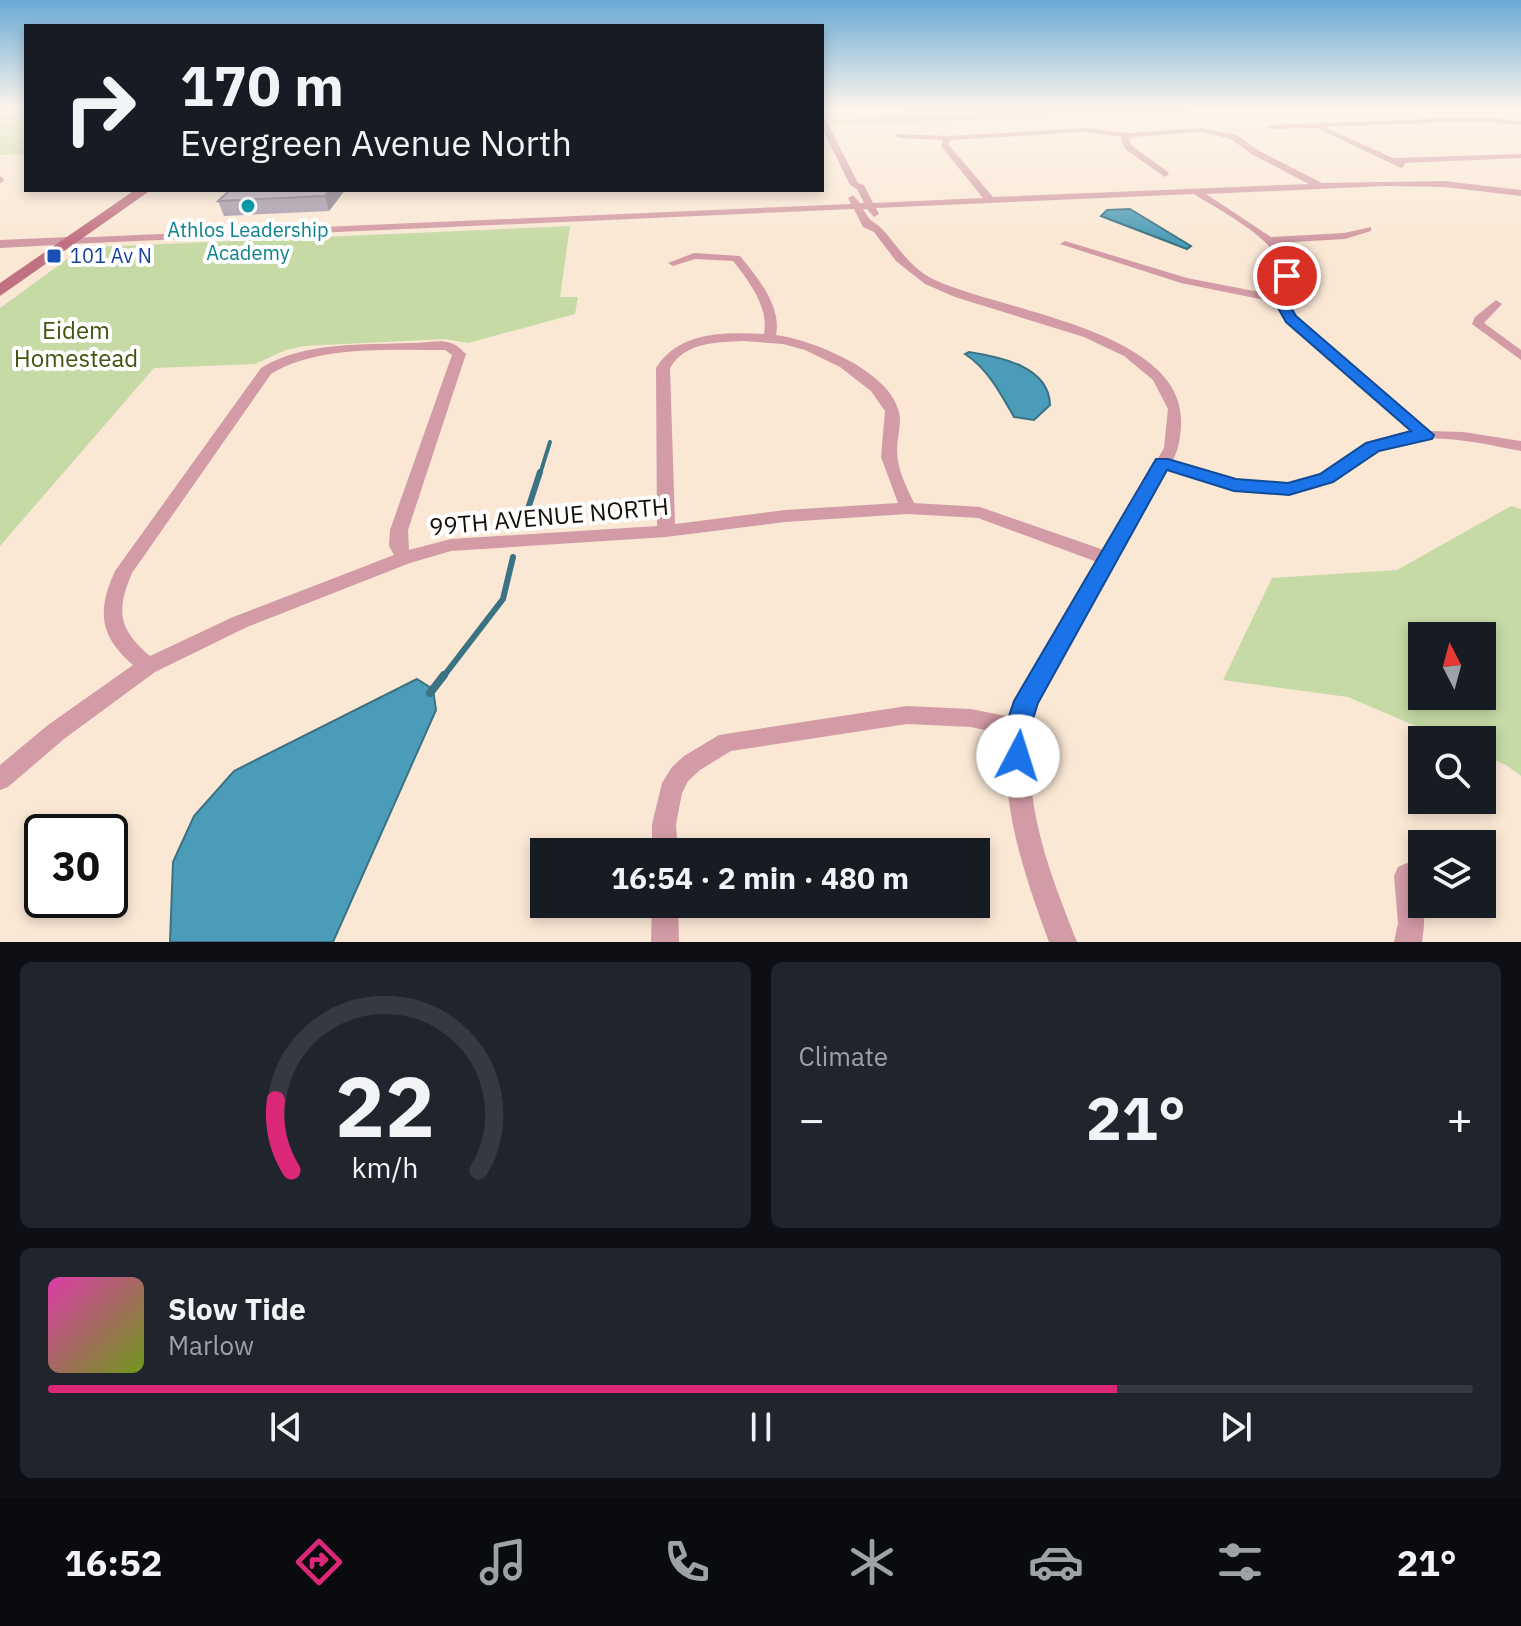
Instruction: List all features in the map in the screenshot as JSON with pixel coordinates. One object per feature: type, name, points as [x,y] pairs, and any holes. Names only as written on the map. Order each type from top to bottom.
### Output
[{"type":"main road","points":[[0,275],[124,192]]},
{"type":"main road","points":[[0,291],[141,192]]},
{"type":"street","points":[[838,153],[854,185]]},
{"type":"street","points":[[951,153],[990,200]]},
{"type":"street","points":[[1136,153],[1165,174]]},
{"type":"street","points":[[1256,153],[1320,185]]},
{"type":"street","points":[[1374,153],[1429,183]]},
{"type":"street","points":[[1391,161],[1521,156]]},
{"type":"street","points":[[0,244],[1373,183],[1429,183],[1521,193]]},
{"type":"street","points":[[878,230],[880,223],[861,187],[854,185],[848,188],[867,225],[878,230],[895,254],[930,283],[966,297],[1075,328],[1124,351],[1143,365],[1172,399],[1177,416],[1172,448],[1026,701],[1018,728],[1017,774],[1023,822],[1039,878],[1063,942]]},
{"type":"street","points":[[1195,191],[1269,240],[1282,254],[1289,270],[1279,299]]},
{"type":"street","points":[[1269,240],[1345,236],[1367,229]]},
{"type":"street","points":[[1065,244],[1185,281],[1279,299],[1299,327],[1426,435]]},
{"type":"street","points":[[673,263],[694,256],[736,258],[769,311],[773,329],[769,338]]},
{"type":"street","points":[[1496,304],[1478,324],[1521,356]]},
{"type":"street","points":[[666,531],[665,360],[680,346],[697,342],[769,338],[799,344],[832,357],[866,378],[892,409],[895,422],[889,451],[908,508]]},
{"type":"street","points":[[148,666],[119,637],[111,623],[110,606],[116,588],[124,571],[273,365],[298,355],[377,349],[448,346],[459,354],[399,530],[398,546],[404,558]]},
{"type":"street","points":[[1162,462],[1234,485],[1289,489],[1326,478],[1372,447],[1405,437],[1426,435],[1521,446]]},
{"type":"street","name":"99TH AVENUE NORTH","points":[[0,779],[56,732],[148,666],[240,622],[404,558],[451,545],[666,531],[785,516],[908,508],[980,513],[1106,558]]},
{"type":"street","points":[[664,838],[670,791],[680,774],[727,742],[907,715],[971,718],[1018,728]]},
{"type":"street","points":[[1407,876],[1412,923],[1408,942]]},
{"type":"street","points":[[665,918],[665,942]]},
{"type":"green space","name":"Eidem Homestead","points":[[570,226],[560,297],[578,297],[575,314],[468,343],[445,339],[304,346],[286,350],[255,364],[154,368],[0,546],[0,308],[77,252],[95,247]]},
{"type":"green space","points":[[1511,506],[1521,509],[1521,776],[1496,761],[1496,726],[1415,726],[1348,697],[1223,680],[1272,578],[1397,570]]},
{"type":"water","points":[[1130,209],[1191,246],[1187,249],[1101,216],[1107,210]]},
{"type":"water","points":[[969,352],[1008,361],[1032,372],[1048,392],[1050,405],[1034,420],[1014,417],[987,374],[965,354]]},
{"type":"water","points":[[417,679],[433,689],[436,710],[333,942],[170,942],[173,862],[194,816],[234,771]]},
{"type":"building","points":[[228,192],[328,192],[325,196],[218,201]]},
{"type":"waterway","points":[[540,474],[550,442]]},
{"type":"waterway","points":[[524,521],[540,472]]},
{"type":"waterway","points":[[443,677],[503,599],[513,557]]},
{"type":"waterway","points":[[430,693],[444,675]]},
{"type":"place","name":"Athlos Leadership Academy","points":[[248,206]]},
{"type":"place","name":"101 Av N","points":[[54,256]]},
{"type":"route","points":[[1018,756],[1018,728],[1026,701],[1162,462],[1234,485],[1289,489],[1326,478],[1372,447],[1387,441],[1426,435],[1291,319],[1279,299],[1287,276]]}]
